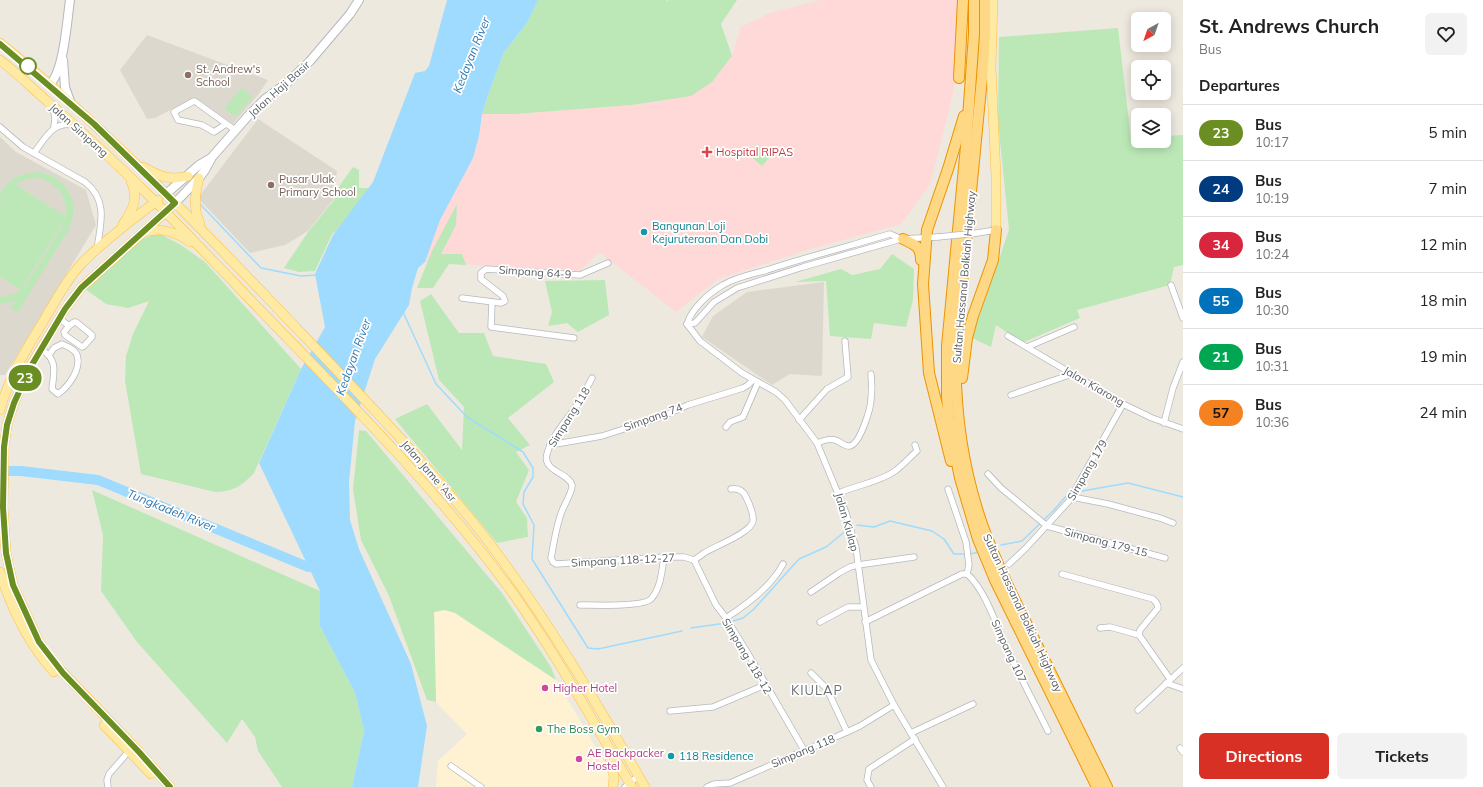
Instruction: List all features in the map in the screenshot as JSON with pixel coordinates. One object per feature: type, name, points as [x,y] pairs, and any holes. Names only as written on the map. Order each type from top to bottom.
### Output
[{"type":"highway","points":[[959,78],[963,0]]},
{"type":"highway","name":"Sultan Hassanal Bolkiah Highway","points":[[974,0],[974,34],[966,146],[946,369],[950,422],[960,478],[978,539],[995,580],[1097,787]]},
{"type":"highway","name":"Sultan Hassanal Bolkiah Highway","points":[[985,0],[985,35],[982,78],[956,347],[955,373],[964,448],[976,502],[993,552],[1107,787]]},
{"type":"highway","points":[[923,284],[926,230],[948,169],[970,92]]},
{"type":"highway","points":[[964,448],[961,392],[962,366],[973,316],[992,260],[996,230]]},
{"type":"highway","points":[[902,239],[920,250],[930,378],[952,467],[969,510]]},
{"type":"main road","points":[[49,85],[54,80],[62,56],[70,0]]},
{"type":"main road","name":"Jalan Haji Basir","points":[[175,203],[199,178],[212,157],[235,130],[258,106],[295,76],[310,61],[350,14],[359,0]]},
{"type":"main road","points":[[993,0],[991,68],[996,176],[996,230]]},
{"type":"main road","name":"Jalan Simpang","points":[[0,44],[71,104],[166,194]]},
{"type":"main road","points":[[62,56],[65,86],[71,104]]},
{"type":"main road","name":"Jalan Simpang","points":[[0,60],[75,125],[155,202]]},
{"type":"main road","name":"Jalan Haji Basir","points":[[166,194],[199,165],[212,157]]},
{"type":"main road","points":[[131,160],[168,179],[188,176]]},
{"type":"main road","points":[[118,232],[134,208],[135,200],[133,186],[128,176]]},
{"type":"main road","points":[[199,178],[196,191],[195,214],[202,229]]},
{"type":"main road","points":[[0,410],[2,398],[11,377],[74,273],[97,249],[166,194]]},
{"type":"main road","name":"Jalan Jame 'Asr","points":[[166,194],[202,229],[389,425],[450,495],[518,581],[569,658],[636,784]]},
{"type":"main road","name":"Jalan Jame 'Asr","points":[[155,202],[208,255],[383,438],[441,503],[509,588],[552,652],[606,742],[636,784]]},
{"type":"main road","points":[[170,787],[139,752],[63,673],[39,642],[13,585],[11,577],[4,541],[3,484],[4,447],[7,425],[14,403],[30,368],[59,318],[81,288],[175,203]]},
{"type":"main road","points":[[142,233],[158,229],[177,234],[208,255],[218,246]]},
{"type":"main road","points":[[2,398],[12,392],[30,368]]},
{"type":"main road","points":[[0,383],[5,382],[11,377]]},
{"type":"main road","points":[[2,398],[6,408],[7,425]]},
{"type":"main road","points":[[0,574],[12,603],[36,649],[64,682],[162,787]]},
{"type":"main road","points":[[606,742],[613,767],[613,787]]},
{"type":"street","points":[[226,124],[214,132],[202,125],[178,120],[174,112],[194,101],[235,130]]},
{"type":"street","points":[[52,105],[55,118],[54,127]]},
{"type":"street","points":[[34,153],[54,127],[62,123],[75,125]]},
{"type":"street","points":[[0,127],[23,147],[93,188],[97,194],[102,209],[97,249]]},
{"type":"street","points":[[902,239],[890,234],[801,259],[724,284],[710,294],[699,305],[690,315],[687,324],[695,323],[714,302],[737,288],[803,267],[902,239],[938,237],[996,230]]},
{"type":"street","name":"Simpang 64-9","points":[[492,302],[501,303],[505,301],[503,296],[481,279],[480,276],[483,270],[580,276],[608,263]]},
{"type":"street","points":[[1172,285],[1183,318]]},
{"type":"street","points":[[462,298],[492,302],[491,327],[574,338]]},
{"type":"street","points":[[59,318],[69,326]]},
{"type":"street","points":[[76,322],[92,335],[92,337],[82,347],[64,334],[69,326],[76,322]]},
{"type":"street","name":"Jalan Kiulap","points":[[687,324],[700,341],[755,381],[776,392],[785,400],[817,444],[839,493],[852,531],[858,565],[870,660],[894,705],[943,787]]},
{"type":"street","points":[[1026,347],[1074,327]]},
{"type":"street","name":"Jalan Kiarong","points":[[1008,336],[1123,404],[1164,423],[1183,429]]},
{"type":"street","points":[[799,420],[828,390],[848,377],[845,341]]},
{"type":"street","points":[[41,349],[49,355],[54,368],[52,389],[58,394],[73,378],[78,364],[77,356],[70,348],[62,344],[54,348],[49,355]]},
{"type":"street","points":[[1164,423],[1173,388],[1183,362]]},
{"type":"street","points":[[817,444],[824,441],[835,440],[845,446],[850,446],[858,439],[869,412],[871,400],[871,374]]},
{"type":"street","points":[[1011,395],[1072,374]]},
{"type":"street","name":"Simpang 118","points":[[553,562],[551,558],[561,512],[572,485],[570,481],[553,469],[547,462],[546,455],[550,445],[579,402],[592,378]]},
{"type":"street","points":[[726,427],[730,422],[743,417],[755,381]]},
{"type":"street","name":"Simpang 74","points":[[550,445],[602,436],[658,418],[688,405],[743,388],[755,381]]},
{"type":"street","name":"Simpang 179","points":[[1009,564],[1047,526],[1072,497],[1123,404]]},
{"type":"street","points":[[839,493],[856,486],[875,482],[896,470],[916,451],[915,445]]},
{"type":"street","points":[[988,474],[1001,488],[1047,526]]},
{"type":"street","points":[[694,560],[704,553],[744,532],[753,521],[753,516],[744,493],[736,488],[731,489]]},
{"type":"street","points":[[865,622],[962,574],[967,574],[969,565],[966,542],[948,489]]},
{"type":"street","points":[[1072,497],[1108,504],[1173,523]]},
{"type":"street","name":"Simpang 179-15","points":[[1047,526],[1165,558]]},
{"type":"street","points":[[580,605],[619,605],[650,600],[656,592],[664,557]]},
{"type":"street","name":"Simpang 118-12-27","points":[[553,562],[556,564],[664,557],[684,557],[694,560]]},
{"type":"street","points":[[811,592],[850,567],[914,557]]},
{"type":"street","name":"Simpang 118-12","points":[[694,560],[716,605],[726,618],[804,750]]},
{"type":"street","points":[[726,618],[741,609],[760,592],[780,571],[783,564]]},
{"type":"street","points":[[0,574],[11,577]]},
{"type":"street","name":"Simpang 107","points":[[967,574],[976,583],[986,601],[1008,650],[1048,731]]},
{"type":"street","points":[[1062,574],[1153,599],[1158,605],[1158,608],[1140,630],[1139,635]]},
{"type":"street","points":[[820,622],[848,607],[863,607]]},
{"type":"street","points":[[1100,628],[1110,627],[1139,635],[1168,681],[1183,689]]},
{"type":"street","points":[[1138,710],[1183,668]]},
{"type":"street","points":[[811,673],[828,689],[847,732]]},
{"type":"street","points":[[670,711],[713,707],[765,685]]},
{"type":"street","points":[[911,733],[973,704]]},
{"type":"street","name":"Simpang 118","points":[[707,787],[714,784],[730,783],[847,732],[860,726],[894,705]]},
{"type":"street","points":[[871,787],[867,780],[869,769],[915,740]]},
{"type":"street","points":[[108,787],[107,780],[109,774],[128,750]]},
{"type":"street","points":[[451,766],[481,787]]},
{"type":"shaded area","name":"Hospital RIPAS","points":[[821,0],[958,0],[958,72],[940,146],[930,184],[901,224],[807,250],[718,279],[676,312],[599,252],[580,271],[425,262],[440,220],[473,158],[479,136],[482,114],[515,114],[632,105],[668,100],[712,82],[732,56],[741,27],[770,13]]},
{"type":"shaded area","name":"St. Andrew's School","points":[[147,35],[268,80],[258,95],[233,124],[195,97],[155,118],[147,119],[120,70]]},
{"type":"shaded area","name":"Pusar Ulak Primary School","points":[[258,119],[337,171],[333,200],[308,231],[285,245],[250,253],[198,198]]},
{"type":"shaded area","points":[[0,137],[16,152],[86,190],[96,225],[5,375],[0,375]]},
{"type":"shaded area","points":[[824,282],[822,376],[790,374],[772,385],[702,337],[713,316],[747,292]]},
{"type":"shaded area","points":[[445,610],[455,613],[556,680],[619,787],[436,787],[438,761],[467,734],[436,702],[434,612]]},
{"type":"green space","points":[[538,0],[737,0],[721,24],[732,56],[712,82],[691,96],[632,105],[515,114],[482,114],[504,52],[527,23]]},
{"type":"green space","points":[[1118,28],[1131,148],[1171,148],[1171,136],[1183,135],[1183,265],[1174,267],[1170,285],[1077,310],[1080,318],[1022,343],[996,325],[991,347],[972,338],[1009,230],[998,121],[999,37]]},
{"type":"green space","points":[[242,88],[253,97],[235,117],[224,108]]},
{"type":"green space","points":[[757,144],[771,156],[762,166],[748,154]]},
{"type":"green space","points":[[353,167],[359,170],[359,188],[370,188],[349,220],[332,234],[315,271],[299,272],[284,268],[308,232],[334,200],[340,185]]},
{"type":"green space","points":[[41,172],[55,177],[66,187],[73,201],[73,216],[68,231],[18,312],[11,308],[16,301],[0,304],[0,297],[15,294],[21,290],[0,277],[0,205],[10,190],[0,203],[0,193],[13,179],[18,176]],"holes":[[[40,178],[57,188],[65,203],[66,217],[15,184],[27,179]],[[63,222],[61,228],[25,286],[21,289]]]},
{"type":"green space","points":[[457,204],[456,225],[441,254],[462,254],[466,265],[449,264],[433,288],[417,288],[432,251]]},
{"type":"green space","points":[[158,233],[181,245],[205,262],[301,369],[254,473],[241,485],[227,491],[215,492],[141,474],[125,381],[126,356],[133,334],[149,301],[128,308],[106,304],[85,289],[135,242]]},
{"type":"green space","points":[[892,254],[914,269],[913,300],[906,327],[874,323],[871,339],[830,336],[826,281],[795,282],[841,269],[852,275],[880,269]]},
{"type":"green space","points":[[605,280],[609,315],[578,332],[567,323],[548,326],[552,312],[545,281]]},
{"type":"green space","points":[[431,294],[459,333],[484,333],[493,356],[546,364],[554,382],[508,418],[530,445],[516,452],[529,470],[516,502],[527,518],[528,537],[497,543],[395,419],[427,404],[462,450],[464,407],[439,380],[420,301]]},
{"type":"green space","points":[[359,430],[366,431],[502,593],[551,667],[556,680],[455,613],[445,610],[434,612],[436,702],[427,700],[389,596],[361,540],[353,489]]},
{"type":"green space","points":[[92,490],[320,591],[320,626],[355,693],[364,731],[352,787],[282,787],[258,751],[255,737],[242,719],[227,743],[137,642],[101,591],[103,535]]},
{"type":"water","name":"Kedayan River","points":[[447,0],[538,0],[527,23],[504,52],[482,114],[479,136],[473,158],[440,220],[425,262],[418,268],[409,305],[375,359],[355,421],[349,482],[350,520],[359,549],[411,664],[427,726],[418,787],[352,787],[364,731],[355,693],[320,626],[320,591],[259,463],[301,369],[325,327],[315,274],[333,235],[373,182],[415,73],[425,71],[429,66]]},
{"type":"waterway","points":[[201,205],[261,268],[301,276],[317,275]]},
{"type":"waterway","points":[[403,312],[436,384],[467,417],[523,452],[533,468],[533,477],[524,492],[523,504],[534,525],[532,559],[588,648],[598,649],[682,631]]},
{"type":"waterway","name":"Tungkadeh River","points":[[0,471],[21,471],[98,480],[308,567],[322,564]]},
{"type":"waterway","points":[[1082,491],[1128,483],[1183,497]]},
{"type":"waterway","points":[[1001,545],[1022,541],[1067,495],[1071,494]]},
{"type":"waterway","points":[[857,525],[874,527],[890,521],[932,531],[944,539],[954,554],[966,554]]},
{"type":"waterway","points":[[733,621],[743,618],[754,609],[799,559],[826,547],[848,529]]},
{"type":"waterway","points":[[970,554],[979,552]]},
{"type":"waterway","points":[[691,628],[726,623]]},
{"type":"bus line","name":"23","points":[[0,44],[94,124],[175,203],[88,280],[73,297],[30,368],[19,390],[9,416],[5,435],[3,507],[4,541],[13,585],[39,642],[53,662],[139,752],[170,787]]},
{"type":"place","name":"St. Andrew's School","points":[[188,75]]},
{"type":"place","name":"Hospital RIPAS","points":[[707,152]]},
{"type":"place","name":"Pusar Ulak Primary School","points":[[271,185]]},
{"type":"place","name":"Bangunan Loji Kejuruteraan Dan Dobi","points":[[644,232]]},
{"type":"place","name":"Higher Hotel","points":[[545,688]]},
{"type":"place","name":"The Boss Gym","points":[[539,729]]},
{"type":"place","name":"118 Residence","points":[[671,756]]},
{"type":"place","name":"AE Backpacker Hostel","points":[[579,759]]},
{"type":"district","name":"KIULAP","points":[[817,690]]}]
